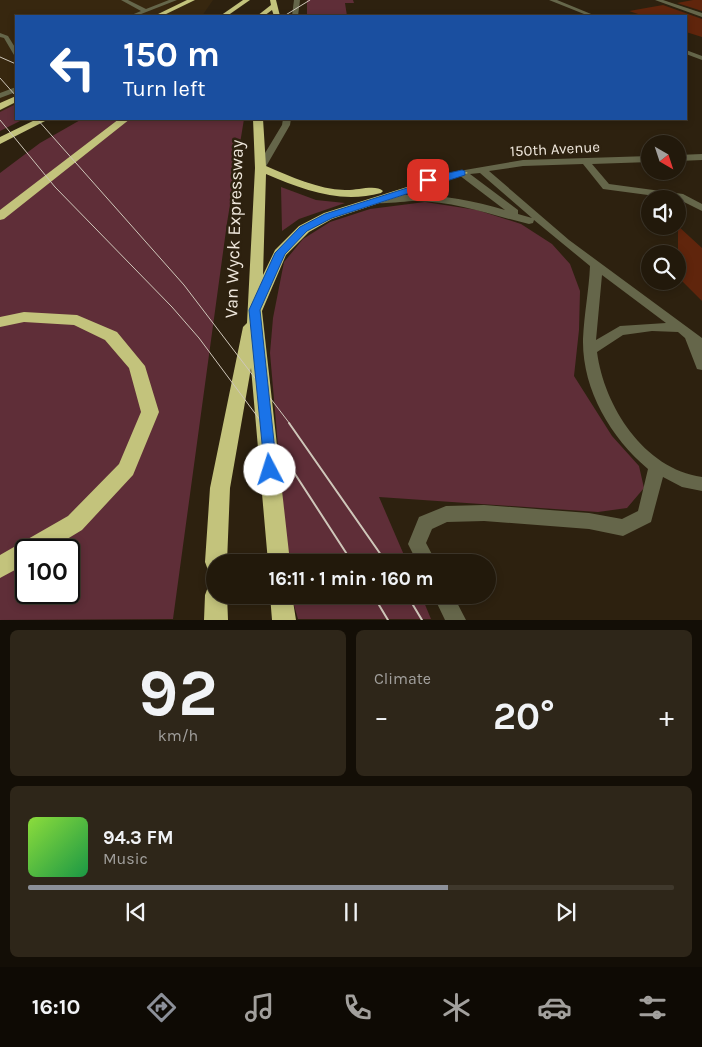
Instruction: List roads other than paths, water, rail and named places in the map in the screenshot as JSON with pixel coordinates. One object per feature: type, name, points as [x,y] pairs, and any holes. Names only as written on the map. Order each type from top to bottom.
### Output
[{"type":"highway","points":[[159,15],[192,0]]},
{"type":"highway","points":[[226,14],[232,0]]},
{"type":"highway","points":[[226,14],[246,3],[247,0]]},
{"type":"highway","points":[[278,15],[282,0]]},
{"type":"highway","points":[[261,15],[273,3],[278,15]]},
{"type":"highway","points":[[0,107],[15,100]]},
{"type":"highway","points":[[0,142],[42,120]]},
{"type":"highway","points":[[0,216],[124,120]]},
{"type":"highway","name":"Van Wyck Expressway","points":[[216,554],[220,488],[254,310],[261,168],[258,120]]},
{"type":"highway","points":[[261,168],[319,191],[350,195],[462,173]]},
{"type":"highway","points":[[277,554],[254,310],[280,253],[295,236],[322,219],[368,202],[462,173]]},
{"type":"highway","points":[[0,322],[24,317],[77,320],[110,336],[137,366],[150,412],[126,469],[74,523],[48,539]]},
{"type":"highway","points":[[0,567],[15,558]]},
{"type":"highway","points":[[216,604],[216,620]]},
{"type":"highway","points":[[282,604],[284,620]]},
{"type":"street","points":[[126,0],[144,10]]},
{"type":"street","points":[[134,15],[166,1],[174,0]]},
{"type":"street","points":[[295,15],[297,0]]},
{"type":"street","points":[[552,0],[591,15]]},
{"type":"street","points":[[658,0],[702,15]]},
{"type":"street","points":[[667,3],[686,0]]},
{"type":"street","points":[[3,36],[15,52]]},
{"type":"street","points":[[687,52],[702,58]]},
{"type":"street","points":[[0,96],[15,89]]},
{"type":"street","points":[[261,168],[287,120]]},
{"type":"street","points":[[686,158],[702,157]]},
{"type":"street","name":"150th Avenue","points":[[462,173],[523,163],[641,159]]},
{"type":"street","points":[[585,161],[606,187],[683,197],[702,208]]},
{"type":"street","points":[[481,169],[525,206],[549,230],[686,331],[702,345]]},
{"type":"street","points":[[462,173],[511,210],[529,221]]},
{"type":"street","points":[[368,202],[413,197],[449,198],[475,203],[529,221],[549,230]]},
{"type":"street","points":[[596,266],[590,350],[598,389],[615,422],[644,457],[656,466],[688,482],[702,484]]},
{"type":"street","points":[[590,350],[620,332],[652,327],[686,331]]},
{"type":"street","points":[[686,331],[702,365]]},
{"type":"street","points":[[423,554],[417,544],[425,523],[446,514],[484,513],[545,517],[588,521],[623,528],[645,516],[656,466]]},
{"type":"street","points":[[448,604],[456,620]]},
{"type":"tram line","points":[[286,15],[310,0]]},
{"type":"tram line","points":[[0,57],[15,64]]},
{"type":"tram line","points":[[0,78],[15,95]]},
{"type":"tram line","points":[[0,120],[55,187],[172,307],[199,338],[263,424]]},
{"type":"tram line","points":[[38,120],[184,285],[290,424]]},
{"type":"tram line","points":[[262,423],[347,554]]},
{"type":"tram line","points":[[289,423],[380,554]]},
{"type":"tram line","points":[[378,604],[388,620]]},
{"type":"tram line","points":[[412,604],[422,620]]}]
